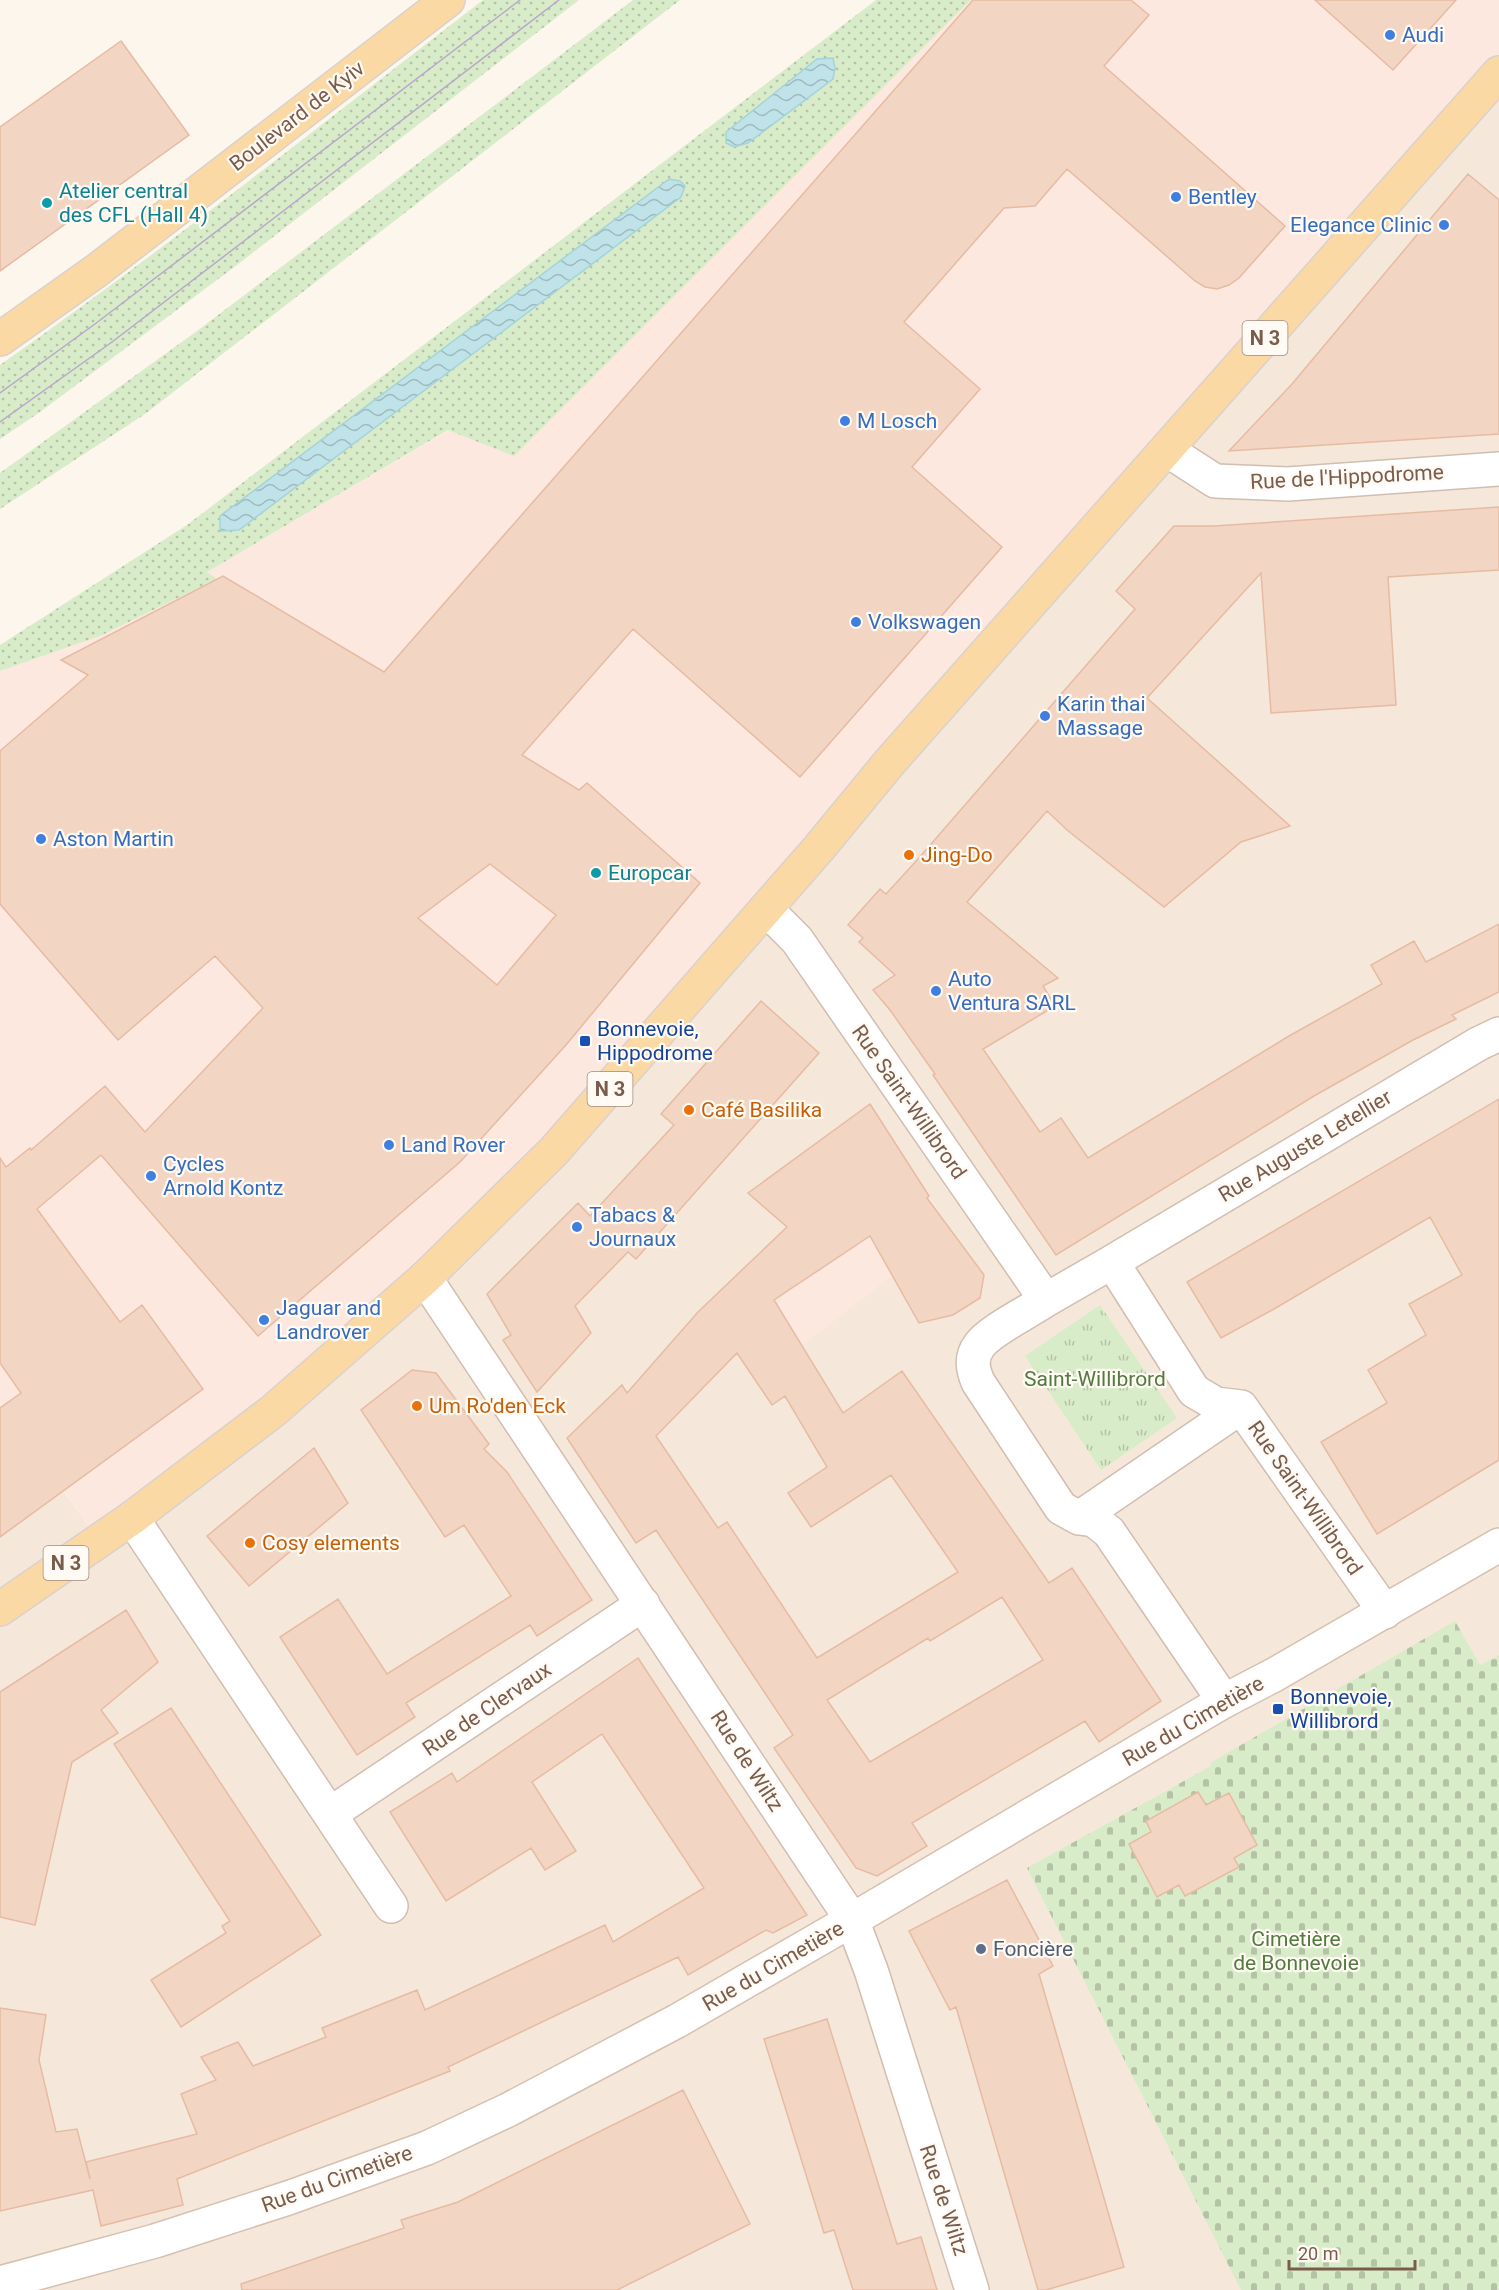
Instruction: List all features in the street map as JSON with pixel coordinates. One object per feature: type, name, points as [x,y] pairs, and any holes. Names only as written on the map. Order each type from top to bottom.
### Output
[{"type":"main road","name":"Boulevard de Kyiv","points":[[0,339],[96,271],[448,0]]},
{"type":"main road","name":"N 3","points":[[0,1609],[132,1518],[273,1411],[424,1278],[554,1151],[766,909],[889,763],[1499,73]]},
{"type":"street","name":"Rue de l'Hippodrome","points":[[1167,450],[1215,481],[1288,484],[1499,469]]},
{"type":"street","name":"Rue Saint-Willibrord","points":[[766,909],[797,940],[1046,1300]]},
{"type":"street","name":"Rue Auguste Letellier","points":[[1112,1262],[1499,1034]]},
{"type":"street","name":"Rue Saint-Willibrord","points":[[1112,1262],[1194,1391],[1216,1404],[1240,1407],[1384,1612]]},
{"type":"street","points":[[1112,1262],[1046,1300],[983,1342],[973,1358],[973,1370],[978,1382],[1061,1508],[1079,1518],[1094,1520],[1109,1532],[1224,1701]]},
{"type":"street","name":"Rue de Wiltz","points":[[424,1278],[852,1920],[871,1970],[972,2290]]},
{"type":"street","points":[[1079,1518],[1240,1407]]},
{"type":"street","points":[[132,1518],[391,1906]]},
{"type":"street","name":"Rue du Cimetière","points":[[0,2283],[154,2241],[288,2198],[427,2148],[508,2110],[677,2021],[1224,1701],[1499,1545]]},
{"type":"street","name":"Rue de Clervaux","points":[[330,1814],[643,1604]]},
{"type":"shaded area","points":[[971,0],[1499,0],[1499,73],[554,1151],[99,1540],[0,1403],[0,671],[100,636],[216,579],[207,572],[449,430],[514,455]]},
{"type":"shaded area","points":[[1499,73],[1499,2290],[0,2290],[0,1404],[99,1540]]},
{"type":"shaded area","points":[[929,1196],[954,1235],[892,1276],[802,1345],[777,1305],[785,1293]]},
{"type":"green space","points":[[483,0],[579,0],[237,265],[40,412],[0,439],[0,365],[183,231]]},
{"type":"green space","points":[[633,0],[680,0],[145,414],[0,509],[0,473],[197,331]]},
{"type":"green space","points":[[876,0],[971,0],[514,456],[448,430],[207,572],[217,579],[100,636],[0,671],[0,645],[187,525]]},
{"type":"green space","name":"Saint-Willibrord","points":[[1100,1305],[1177,1418],[1101,1470],[1025,1356]]},
{"type":"green space","name":"Cimetière de Bonnevoie","points":[[1455,1621],[1480,1665],[1499,1655],[1499,2290],[1241,2290],[1027,1868],[1211,1766],[1210,1763]]},
{"type":"water","points":[[833,58],[835,68],[833,79],[748,143],[734,147],[726,143],[726,132],[817,59]]},
{"type":"water","points":[[669,179],[680,181],[685,186],[681,197],[239,530],[220,531],[220,516]]},
{"type":"building","points":[[973,0],[1131,0],[1149,15],[1104,66],[1285,226],[1239,278],[1217,289],[1205,287],[1195,281],[1067,169],[1035,206],[1004,208],[904,322],[980,389],[912,467],[1002,547],[800,777],[633,629],[522,755],[579,790],[587,783],[700,883],[566,1045],[460,1162],[258,1336],[101,1155],[37,1209],[120,1322],[142,1305],[203,1389],[0,1537],[0,1408],[21,1393],[0,1363],[0,1158],[6,1167],[30,1148],[31,1150],[105,1086],[145,1132],[263,1008],[215,956],[118,1040],[0,904],[0,751],[88,675],[61,660],[223,576],[384,672]],"holes":[[[490,864],[556,915],[497,985],[418,918]]]},
{"type":"building","name":"Audi","points":[[1315,0],[1456,0],[1393,70]]},
{"type":"building","name":"Atelier central des CFL (Hall 4)","points":[[121,41],[189,135],[0,271],[0,127]]},
{"type":"building","points":[[1468,174],[1499,200],[1499,434],[1229,451],[1292,384]]},
{"type":"building","points":[[1499,507],[1499,570],[1388,577],[1396,705],[1271,713],[1261,573],[1147,698],[1290,826],[1241,842],[1164,907],[1067,830],[1047,811],[967,902],[1058,978],[1043,986],[1055,1006],[983,1049],[1040,1132],[1061,1118],[1088,1158],[1289,1036],[1382,984],[1371,965],[1414,941],[1426,962],[1499,924],[1499,992],[1452,1015],[1456,1019],[1413,1040],[1314,1096],[1056,1255],[933,1075],[935,1074],[890,1010],[873,990],[895,975],[859,942],[863,938],[848,925],[880,889],[886,894],[918,859],[1135,609],[1116,591],[1174,526],[1214,526]]},
{"type":"building","points":[[761,1001],[819,1053],[636,1259],[628,1252],[575,1306],[591,1333],[537,1392],[503,1340],[511,1335],[487,1294],[578,1203],[590,1216],[674,1125],[661,1114]]},
{"type":"building","points":[[1499,1099],[1499,1460],[1377,1534],[1321,1442],[1387,1403],[1368,1370],[1426,1335],[1409,1304],[1462,1275],[1430,1217],[1221,1338],[1187,1282]]},
{"type":"building","points":[[870,1104],[929,1196],[927,1198],[984,1275],[980,1298],[953,1315],[919,1323],[870,1236],[774,1300],[843,1413],[902,1371],[1049,1583],[1072,1568],[1161,1701],[1099,1742],[1085,1721],[912,1823],[927,1846],[877,1876],[856,1868],[774,1748],[793,1735],[656,1530],[636,1543],[567,1438],[622,1385],[627,1393],[698,1312],[787,1227],[748,1193]],"holes":[[[737,1353],[772,1405],[785,1396],[827,1467],[788,1493],[811,1527],[891,1475],[958,1572],[817,1658],[727,1522],[718,1528],[656,1436]],[[1002,1597],[1043,1660],[870,1762],[827,1700],[928,1638],[930,1641]]]},
{"type":"building","points":[[412,1370],[436,1373],[489,1444],[484,1449],[507,1472],[592,1600],[537,1636],[530,1625],[406,1703],[415,1717],[357,1755],[280,1637],[338,1599],[387,1674],[511,1596],[464,1525],[445,1537],[361,1410]]},
{"type":"building","points":[[314,1448],[348,1503],[249,1586],[207,1536]]},
{"type":"building","points":[[126,1610],[158,1662],[101,1710],[118,1733],[72,1762],[35,1925],[0,1917],[0,1692]]},
{"type":"building","points":[[638,1658],[807,1915],[773,1933],[766,1930],[688,1975],[678,1957],[448,2067],[450,2071],[177,2179],[183,2205],[101,2226],[93,2190],[0,2211],[0,2008],[46,2015],[39,2060],[56,2132],[77,2129],[90,2179],[86,2162],[197,2134],[181,2094],[216,2080],[201,2057],[238,2042],[253,2066],[326,2037],[322,2028],[417,1990],[425,2010],[605,1925],[613,1942],[704,1888],[602,1734],[532,1782],[576,1851],[545,1870],[531,1848],[446,1901],[390,1812],[452,1773],[457,1782]]},
{"type":"building","points":[[171,1708],[321,1935],[181,2027],[151,1980],[226,1933],[222,1926],[230,1921],[114,1744]]},
{"type":"building","points":[[1198,1792],[1206,1805],[1229,1793],[1257,1845],[1234,1858],[1239,1867],[1185,1896],[1179,1885],[1157,1897],[1129,1844],[1151,1832],[1146,1821]]},
{"type":"building","points":[[1007,1880],[1053,1966],[1039,1974],[1124,2267],[1046,2290],[1038,2290],[956,2007],[950,2010],[909,1931]]},
{"type":"building","points":[[827,2019],[897,2244],[921,2237],[937,2290],[853,2290],[834,2230],[824,2233],[764,2039]]},
{"type":"building","points":[[683,2090],[750,2224],[617,2290],[242,2290],[241,2284],[404,2228],[401,2220],[458,2202]]},
{"type":"tram line","points":[[0,393],[95,324],[520,0]]},
{"type":"tram line","points":[[0,422],[112,342],[559,0]]},
{"type":"place","name":"Audi","points":[[1390,35]]},
{"type":"place","name":"Bentley","points":[[1176,197]]},
{"type":"place","name":"Atelier central des CFL (Hall 4)","points":[[47,203]]},
{"type":"place","name":"Elegance Clinic","points":[[1444,225]]},
{"type":"place","name":"M Losch","points":[[845,421]]},
{"type":"place","name":"Volkswagen","points":[[856,622]]},
{"type":"place","name":"Karin thai Massage","points":[[1045,716]]},
{"type":"place","name":"Aston Martin","points":[[41,839]]},
{"type":"place","name":"Jing-Do","points":[[909,855]]},
{"type":"place","name":"Europcar","points":[[596,873]]},
{"type":"place","name":"Auto Ventura SARL","points":[[936,991]]},
{"type":"place","name":"Bonnevoie, Hippodrome","points":[[585,1041]]},
{"type":"place","name":"Café Basilika","points":[[689,1110]]},
{"type":"place","name":"Land Rover","points":[[389,1145]]},
{"type":"place","name":"Cycles Arnold Kontz","points":[[151,1176]]},
{"type":"place","name":"Tabacs & Journaux","points":[[577,1227]]},
{"type":"place","name":"Jaguar and Landrover","points":[[264,1320]]},
{"type":"place","name":"Um Ro'den Eck","points":[[417,1406]]},
{"type":"place","name":"Cosy elements","points":[[250,1543]]},
{"type":"place","name":"Bonnevoie, Willibrord","points":[[1278,1709]]},
{"type":"place","name":"Foncière","points":[[981,1949]]}]
